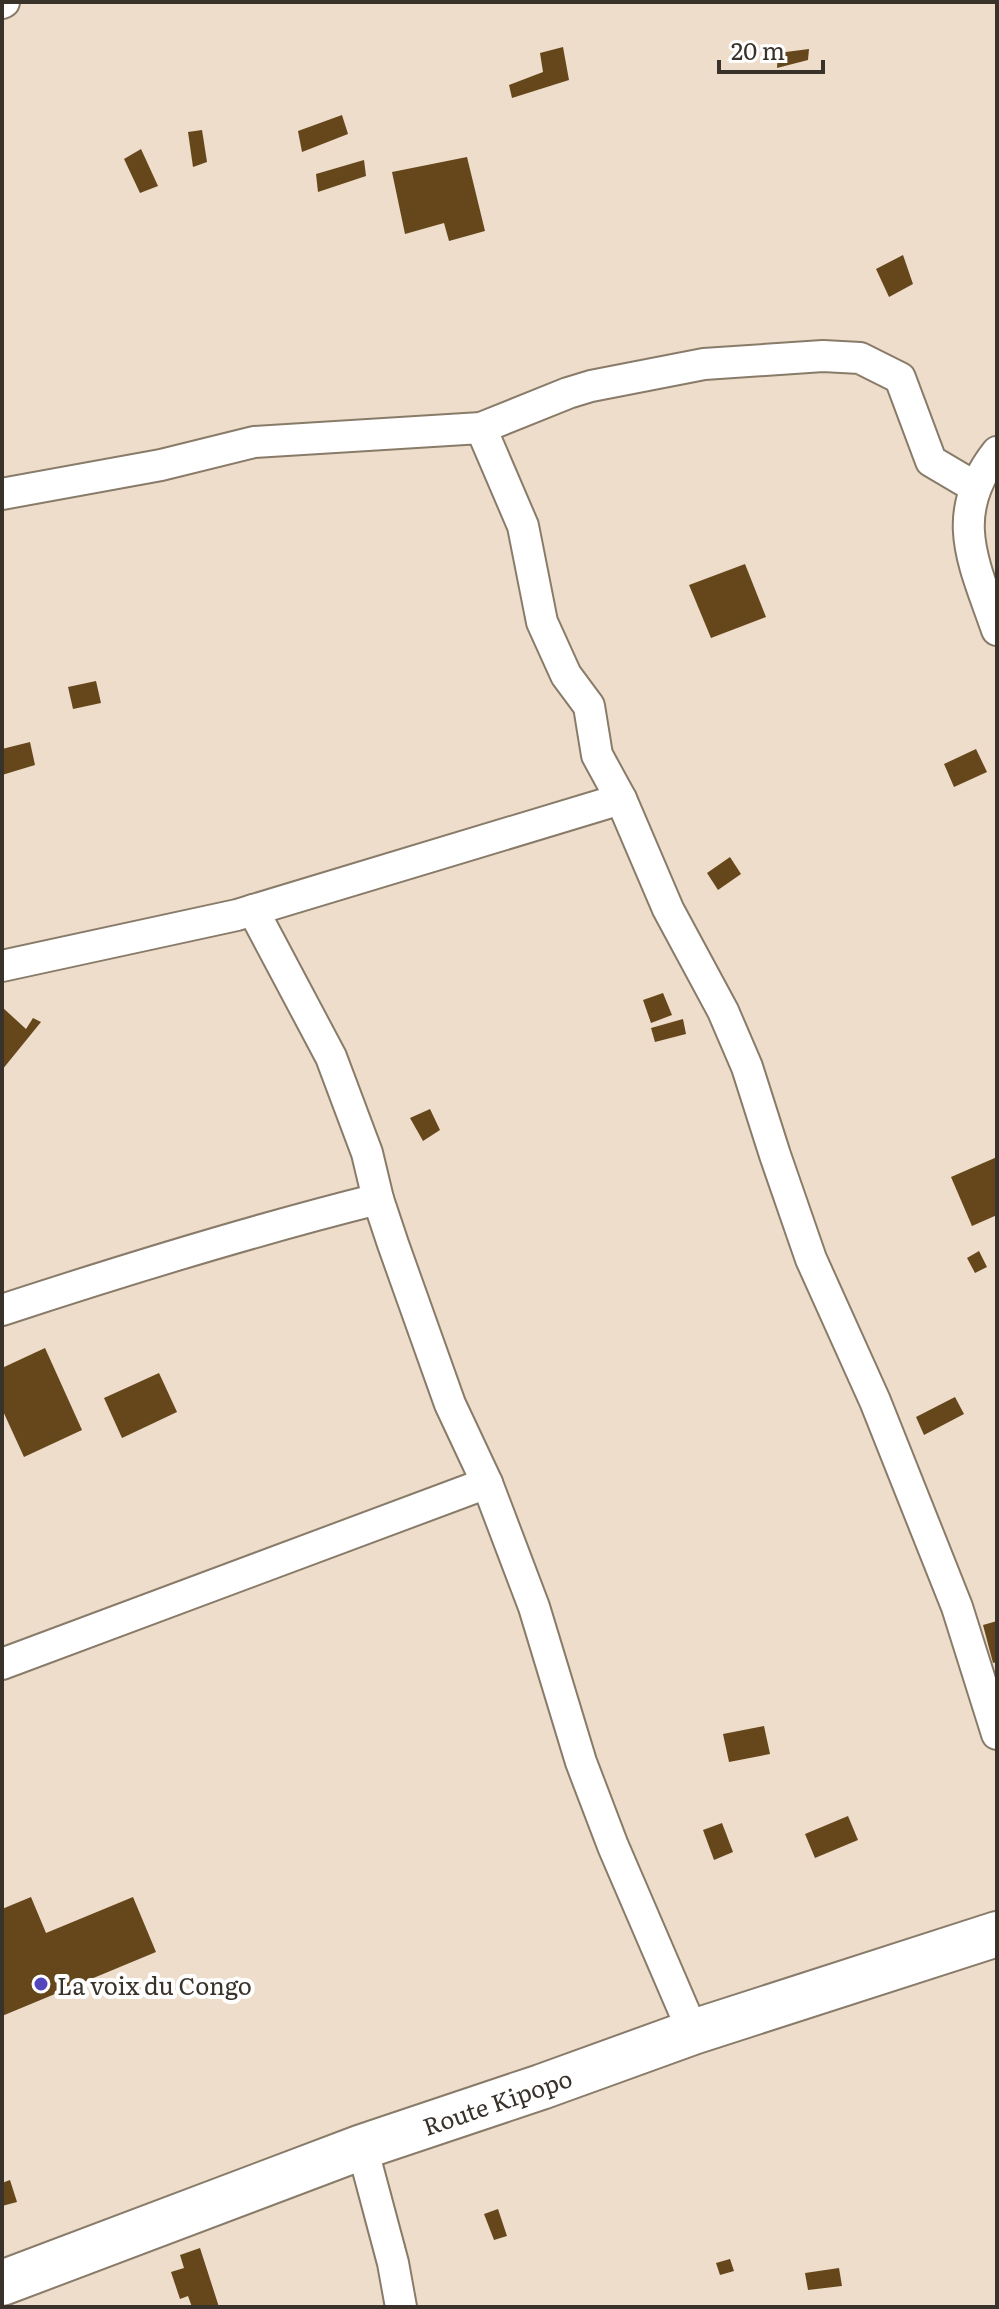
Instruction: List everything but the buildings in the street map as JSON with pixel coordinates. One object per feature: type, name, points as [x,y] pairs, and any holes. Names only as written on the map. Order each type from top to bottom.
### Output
[{"type":"main road","name":"Route Kipopo","points":[[2,2283],[362,2147],[693,2032],[997,1934]]},
{"type":"street","points":[[2,494],[161,465],[254,442],[481,428],[591,386],[704,364],[823,356],[860,358],[900,378],[931,461],[975,487]]},
{"type":"street","points":[[481,428],[523,526],[542,622],[566,675],[589,706],[597,755],[621,799],[668,909],[723,1011],[747,1067],[811,1259],[875,1401],[947,1580],[997,1734]]},
{"type":"street","points":[[997,452],[985,466],[975,487],[967,518],[973,559],[997,630]]},
{"type":"street","points":[[2,966],[253,910],[621,799]]},
{"type":"street","points":[[253,910],[331,1057],[367,1153],[378,1199],[450,1404],[487,1483],[534,1607],[581,1762],[613,1846],[693,2032]]},
{"type":"street","points":[[2,1310],[153,1260],[378,1199]]},
{"type":"street","points":[[2,1664],[487,1483]]},
{"type":"street","points":[[362,2147],[393,2263],[401,2307]]},
{"type":"place","name":"La voix du Congo","points":[[41,1984]]}]
